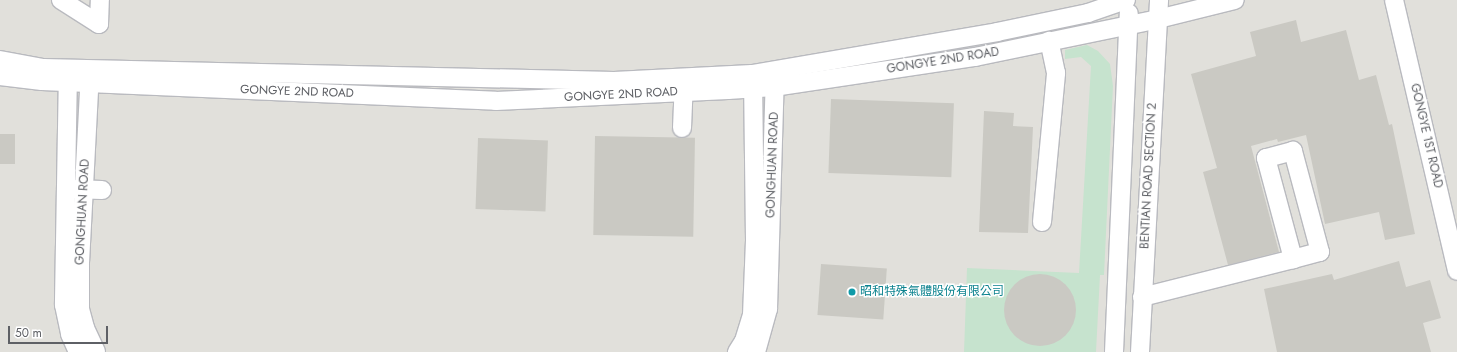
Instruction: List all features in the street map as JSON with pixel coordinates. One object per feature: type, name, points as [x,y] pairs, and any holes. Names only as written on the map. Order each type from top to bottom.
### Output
[{"type":"street","points":[[61,0],[99,24],[100,0]]},
{"type":"street","name":"GONGYE 2ND ROAD","points":[[0,76],[68,75],[269,82],[342,94],[496,101],[775,79],[908,58],[1082,14],[1126,0]]},
{"type":"street","points":[[1114,352],[1129,0]]},
{"type":"street","name":"BENTIAN ROAD SECTION 2","points":[[1140,352],[1158,0]]},
{"type":"street","name":"GONGYE 2ND ROAD","points":[[908,58],[975,57],[1158,19],[1235,0]]},
{"type":"street","name":"GONGYE 1ST ROAD","points":[[1394,0],[1457,271]]},
{"type":"street","points":[[1042,222],[1056,73],[1049,41]]},
{"type":"street","name":"GONGYE 2ND ROAD","points":[[0,60],[43,68],[68,75]]},
{"type":"street","name":"GONGHUAN ROAD","points":[[68,75],[80,308],[85,328],[96,352]]},
{"type":"street","points":[[342,94],[343,75]]},
{"type":"street","name":"GONGYE 2ND ROAD","points":[[269,82],[343,75],[614,81],[684,85]]},
{"type":"street","name":"GONGHUAN ROAD","points":[[78,352],[70,334],[64,305],[75,189],[90,76]]},
{"type":"street","points":[[452,99],[454,77]]},
{"type":"street","name":"GONGHUAN ROAD","points":[[737,352],[744,341],[752,315],[762,259],[775,79]]},
{"type":"street","name":"GONGHUAN ROAD","points":[[753,81],[762,259],[768,310],[756,352]]},
{"type":"street","points":[[682,128],[684,85]]},
{"type":"street","points":[[1142,297],[1293,259],[1320,252],[1293,151],[1266,158],[1293,259]]},
{"type":"street","points":[[75,189],[102,190]]},
{"type":"shaded area","points":[[0,0],[1457,0],[1457,352],[0,352]]},
{"type":"green space","points":[[1087,45],[1098,51],[1110,64],[1113,86],[1104,275],[1100,275],[1096,352],[964,352],[967,268],[1079,273],[1091,66],[1081,57],[1065,59],[1065,50]]},
{"type":"building","points":[[1296,20],[1301,42],[1346,30],[1359,80],[1376,75],[1389,125],[1392,124],[1415,234],[1385,240],[1379,212],[1325,224],[1306,135],[1278,142],[1277,139],[1251,146],[1279,252],[1228,265],[1203,172],[1217,168],[1191,74],[1256,56],[1250,32]]},
{"type":"building","points":[[831,99],[954,103],[951,177],[828,173]]},
{"type":"building","points":[[984,111],[1014,113],[1013,126],[1033,127],[1028,233],[979,232]]},
{"type":"building","points":[[0,134],[15,134],[15,164],[0,164]]},
{"type":"building","points":[[595,136],[695,138],[693,237],[593,235]]},
{"type":"building","points":[[478,138],[548,140],[545,211],[476,209]]},
{"type":"building","points":[[1399,261],[1406,287],[1430,280],[1441,318],[1423,323],[1431,352],[1277,352],[1264,289],[1332,274],[1334,280]]},
{"type":"building","name":"昭和特殊氣體股份有限公司","points":[[821,264],[887,269],[883,319],[817,315]]},
{"type":"building","points":[[1033,274],[1047,274],[1054,276],[1066,284],[1074,296],[1076,310],[1074,324],[1066,336],[1054,344],[1047,346],[1033,346],[1026,344],[1014,336],[1006,324],[1004,317],[1004,303],[1006,296],[1014,284],[1026,276]]},
{"type":"place","name":"昭和特殊氣體股份有限公司","points":[[852,292]]}]
